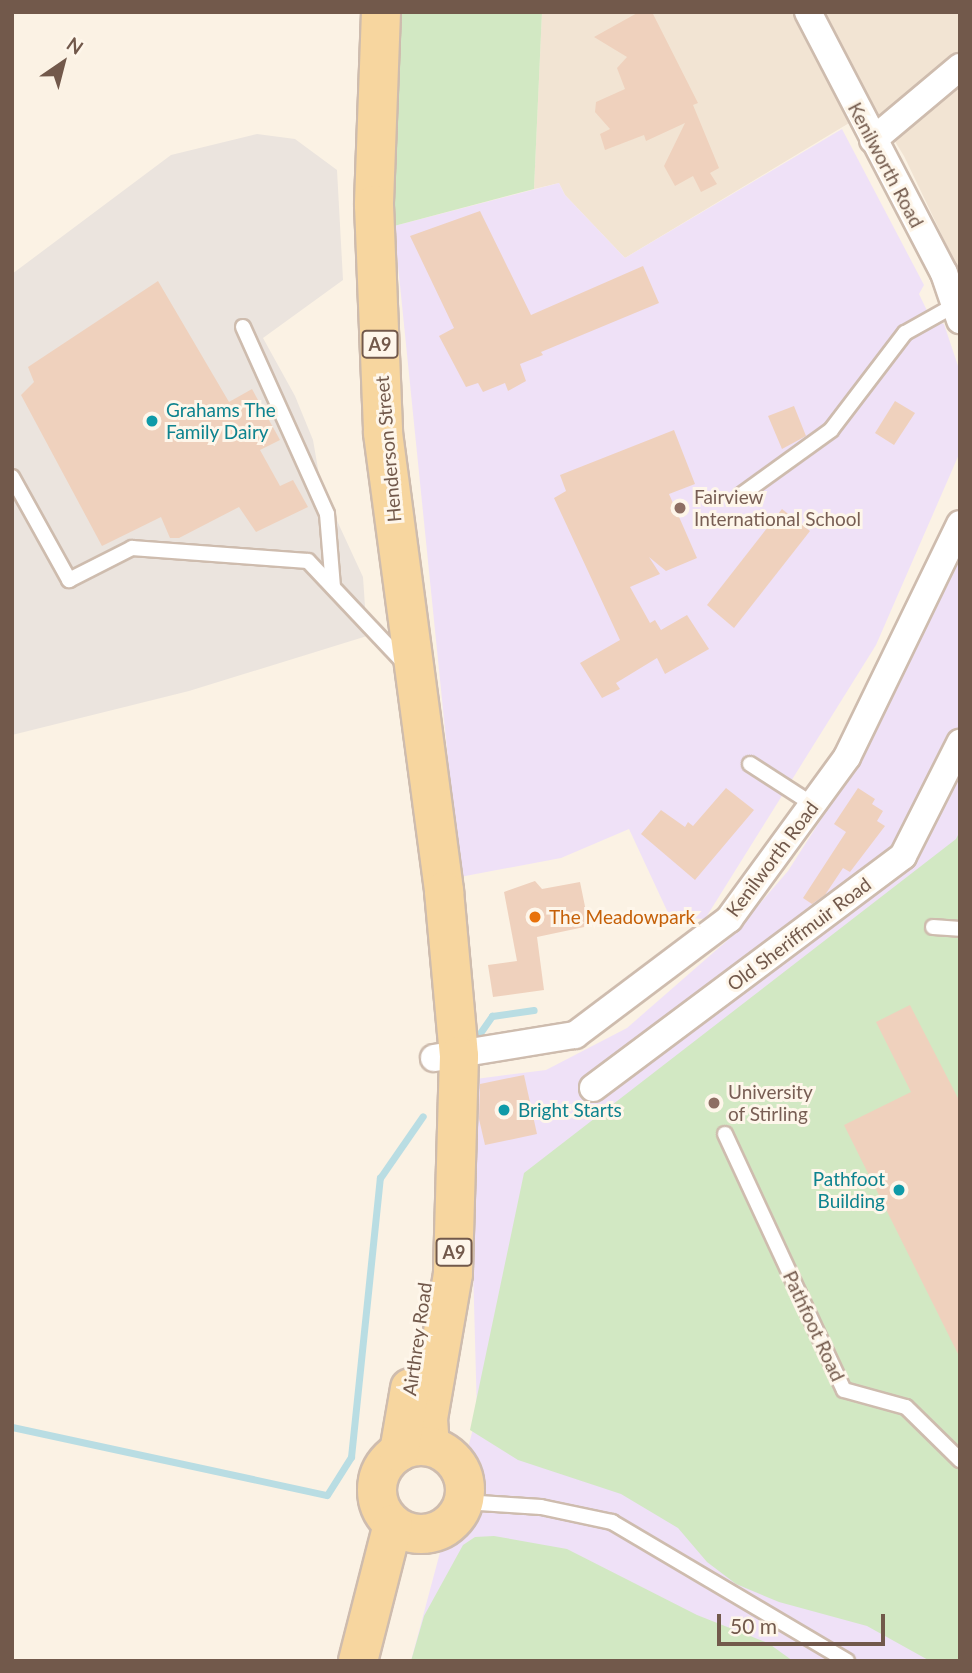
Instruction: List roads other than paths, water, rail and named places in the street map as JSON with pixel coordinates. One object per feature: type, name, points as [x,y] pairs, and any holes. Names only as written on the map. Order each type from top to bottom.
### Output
[{"type":"main road","name":"Henderson Street","points":[[381,12],[374,205],[383,433],[415,674],[446,1057]]},
{"type":"main road","name":"Airthrey Road","points":[[414,1449],[428,1419],[453,1274],[446,1057]]},
{"type":"main road","points":[[414,1449],[450,1456],[460,1469],[464,1502],[454,1519],[438,1531],[406,1529],[380,1506],[377,1488],[381,1470],[414,1449]]},
{"type":"main road","points":[[358,1661],[406,1529]]},
{"type":"main road","points":[[374,1661],[406,1529]]},
{"type":"street","name":"Kenilworth Road","points":[[808,12],[944,273],[957,312]]},
{"type":"street","points":[[873,140],[960,67]]},
{"type":"street","name":"Kenilworth Road","points":[[446,1057],[575,1035],[729,919],[847,757],[960,524]]},
{"type":"street","name":"Old Sheriffmuir Road","points":[[593,1088],[903,856],[960,743]]},
{"type":"lane","points":[[741,495],[831,430],[905,333],[957,312]]},
{"type":"lane","points":[[243,327],[327,514],[333,587]]},
{"type":"lane","points":[[12,477],[69,580],[132,548],[308,561],[415,674]]},
{"type":"lane","points":[[750,764],[813,804]]},
{"type":"lane","points":[[933,927],[960,929]]},
{"type":"lane","name":"Pathfoot Road","points":[[725,1134],[844,1390],[906,1407],[960,1460]]},
{"type":"lane","points":[[464,1502],[541,1507],[612,1522],[847,1661]]},
{"type":"waterway","points":[[480,1033],[492,1016],[534,1010]]},
{"type":"waterway","points":[[12,1427],[327,1495],[351,1457],[380,1178],[423,1116]]},
{"type":"place","name":"Grahams The Family Dairy","points":[[152,421]]},
{"type":"place","name":"Fairview International School","points":[[680,508]]},
{"type":"place","name":"The Meadowpark","points":[[535,917]]},
{"type":"place","name":"University of Stirling","points":[[714,1103]]},
{"type":"place","name":"Bright Starts","points":[[504,1110]]},
{"type":"place","name":"Pathfoot Building","points":[[899,1190]]}]
